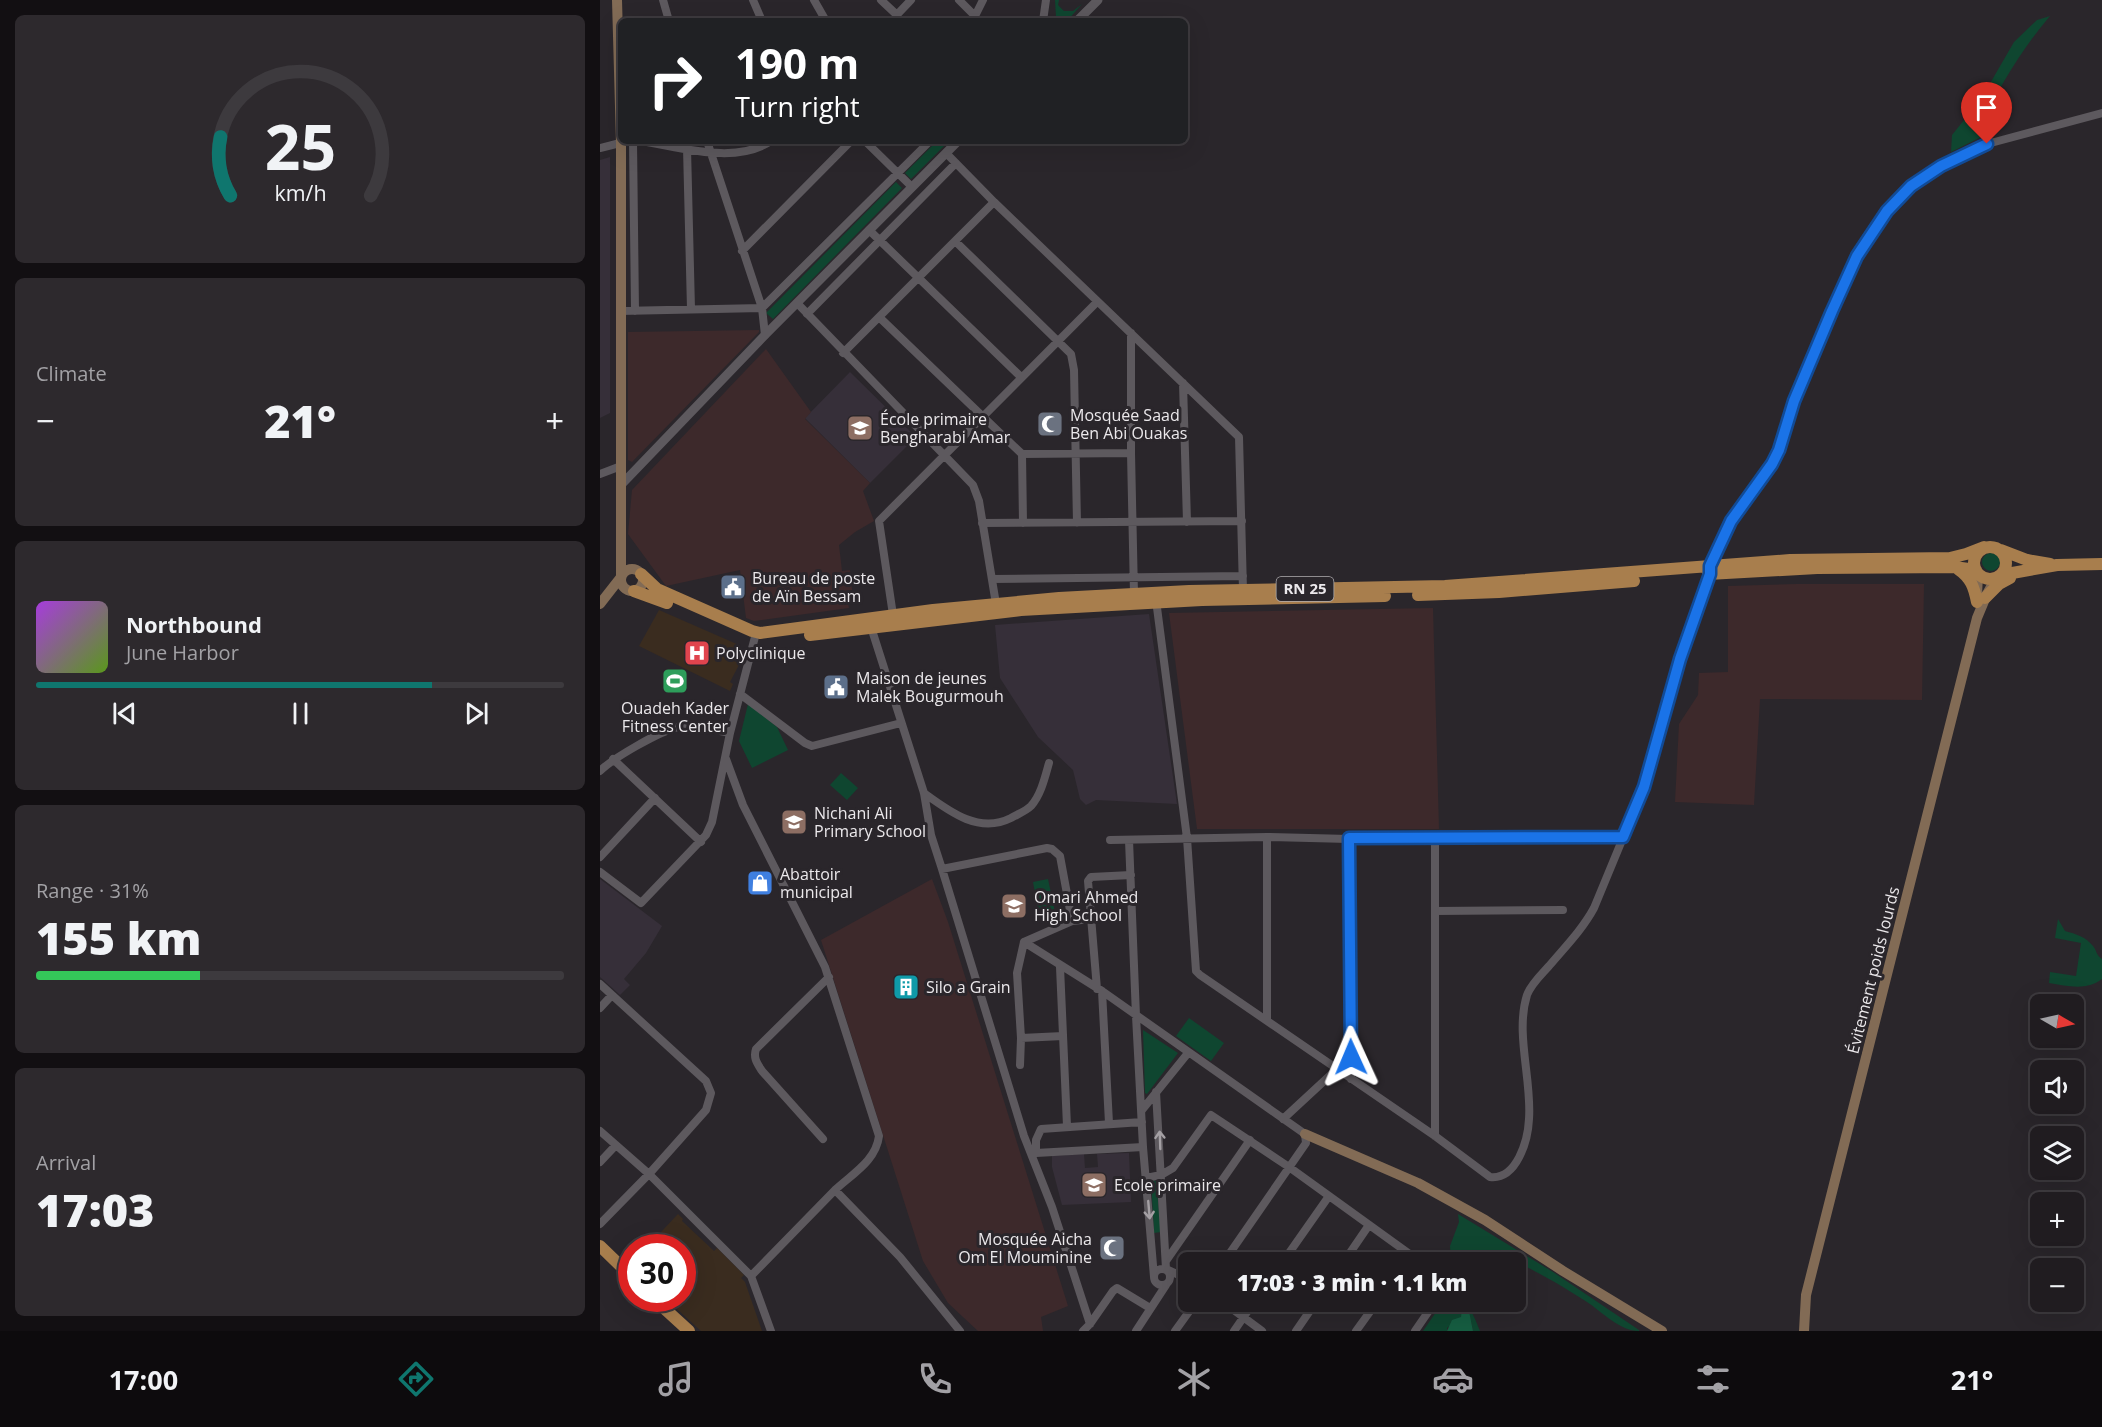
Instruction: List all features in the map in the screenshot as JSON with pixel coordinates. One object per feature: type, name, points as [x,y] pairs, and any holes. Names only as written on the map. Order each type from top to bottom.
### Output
[{"type":"main road","points":[[617,0],[619,18]]},
{"type":"main road","points":[[625,144],[620,311],[621,577],[623,586],[756,637]]},
{"type":"main road","points":[[2057,566],[2027,560],[1989,546],[1980,550],[1974,559],[1977,571],[1986,578],[2057,566],[2102,564]]},
{"type":"main road","name":"RN 25","points":[[756,637],[893,615],[996,604],[1134,594],[1156,597],[1467,594],[1790,560],[1950,558],[1984,547]]},
{"type":"main road","points":[[1981,600],[2004,571],[2007,561],[2003,552],[1998,548]]},
{"type":"main road","points":[[602,603],[642,584],[637,572],[621,549]]},
{"type":"main road","name":"RN 25","points":[[756,637],[1243,590],[1445,586],[1710,570],[1817,567],[1954,567],[1977,571]]},
{"type":"main road","points":[[1954,567],[1968,577],[1981,600]]},
{"type":"main road","points":[[602,603],[628,570],[637,572],[657,589],[756,637]]},
{"type":"main road","name":"Évitement poids lourds","points":[[1804,1331],[1806,1295],[1977,618],[1981,600],[1977,571]]},
{"type":"main road","points":[[1981,600],[2005,580],[2025,572]]},
{"type":"main road","points":[[1305,1134],[1418,1183],[1485,1220],[1662,1331]]},
{"type":"main road","points":[[600,1246],[618,1263]]},
{"type":"main road","points":[[668,1312],[689,1331]]},
{"type":"street","points":[[663,0],[668,18]]},
{"type":"street","points":[[753,0],[761,18]]},
{"type":"street","points":[[814,0],[824,18]]},
{"type":"street","points":[[881,0],[894,18],[911,0]]},
{"type":"street","points":[[959,0],[974,18]]},
{"type":"street","points":[[975,18],[984,0]]},
{"type":"street","points":[[1043,18],[1046,0]]},
{"type":"street","points":[[1080,18],[1098,0]]},
{"type":"street","points":[[1156,597],[1187,838],[1196,970],[1200,975],[1435,1136],[1490,1177],[1497,1178],[1506,1175],[1515,1164],[1527,1134],[1529,1118],[1523,1018],[1527,994],[1534,982],[1584,926],[1594,908],[1644,787],[1680,659],[1710,570],[1731,521],[1772,464],[1779,450],[1794,401],[1857,256],[1887,211],[1911,186],[1941,166],[1987,144],[2102,113]]},
{"type":"street","points":[[600,148],[618,144]]},
{"type":"street","points":[[633,144],[635,310]]},
{"type":"street","points":[[661,144],[711,152],[734,153],[752,150],[765,144]]},
{"type":"street","points":[[708,144],[762,308],[765,335]]},
{"type":"street","points":[[742,251],[848,144]]},
{"type":"street","points":[[868,144],[912,187]]},
{"type":"street","points":[[620,311],[762,308],[927,144]]},
{"type":"street","points":[[621,485],[765,335],[955,144]]},
{"type":"street","points":[[687,148],[691,309]]},
{"type":"street","points":[[946,153],[1097,302],[1239,437],[1243,590]]},
{"type":"street","points":[[807,314],[956,163]]},
{"type":"street","points":[[843,353],[994,202]]},
{"type":"street","points":[[869,230],[1021,377]]},
{"type":"street","points":[[955,240],[1058,340],[1074,360],[1077,523]]},
{"type":"street","points":[[893,615],[879,521],[1097,302]]},
{"type":"street","points":[[797,303],[977,490],[996,604]]},
{"type":"street","points":[[879,317],[1022,454],[1131,453]]},
{"type":"street","points":[[1131,333],[1134,594]]},
{"type":"street","points":[[1183,383],[1187,522]]},
{"type":"street","points":[[1022,454],[1023,523]]},
{"type":"street","points":[[600,474],[621,466]]},
{"type":"street","points":[[982,524],[1242,521]]},
{"type":"street","points":[[992,579],[1243,576]]},
{"type":"street","points":[[871,627],[924,793],[931,835],[990,1030],[1090,1324]]},
{"type":"street","points":[[600,872],[641,903],[701,842],[711,822],[730,733],[756,637]]},
{"type":"street","points":[[740,693],[812,746],[901,723]]},
{"type":"street","points":[[601,767],[677,728],[693,726],[730,733]]},
{"type":"street","points":[[613,759],[701,842]]},
{"type":"street","points":[[726,759],[743,804],[829,977],[879,1136],[878,1147],[873,1156],[835,1190],[751,1276]]},
{"type":"street","points":[[924,793],[959,817],[976,823],[1002,823],[1032,805],[1040,792],[1049,763]]},
{"type":"street","points":[[600,857],[655,798]]},
{"type":"street","points":[[1110,840],[1267,837],[1623,837]]},
{"type":"street","points":[[1267,837],[1267,1020]]},
{"type":"street","points":[[1349,838],[1351,1079]]},
{"type":"street","points":[[1435,838],[1435,1136]]},
{"type":"street","points":[[1129,840],[1143,1147],[1154,1277],[1158,1284],[1166,1285]]},
{"type":"street","points":[[942,869],[1052,849],[1060,856],[1072,921]]},
{"type":"street","points":[[1109,1123],[1100,990],[1091,919],[1089,879],[1131,875]]},
{"type":"street","points":[[1435,911],[1563,910]]},
{"type":"street","points":[[1024,942],[1072,921],[1091,919]]},
{"type":"street","points":[[1024,942],[1060,967],[1100,990],[1305,1134],[1306,1143],[1231,1252]]},
{"type":"street","points":[[1020,1065],[1021,1038],[1017,973],[1024,942]]},
{"type":"street","points":[[1060,967],[1067,1126]]},
{"type":"street","points":[[823,1139],[762,1071],[755,1061],[755,1054],[756,1049],[829,977]]},
{"type":"street","points":[[600,984],[706,1081],[711,1092],[705,1110],[649,1174],[600,1224]]},
{"type":"street","points":[[600,1008],[612,995]]},
{"type":"street","points":[[1021,1038],[1063,1036]]},
{"type":"street","points":[[1142,1110],[1188,1053]]},
{"type":"street","points":[[1283,1119],[1337,1069]]},
{"type":"street","points":[[1136,1331],[1171,1276],[1166,1267],[1156,1092]]},
{"type":"street","points":[[1146,1178],[1161,1175],[1173,1168],[1211,1115],[1289,1167],[1407,1252]]},
{"type":"street","points":[[1033,1153],[1041,1129],[1142,1122]]},
{"type":"street","points":[[600,1131],[649,1174],[751,1276],[771,1331]]},
{"type":"street","points":[[1154,1277],[1158,1270],[1166,1267],[1250,1140]]},
{"type":"street","points":[[600,1162],[616,1145]]},
{"type":"street","points":[[1033,1153],[1143,1147]]},
{"type":"street","points":[[835,1190],[900,1257],[960,1331]]},
{"type":"street","points":[[1290,1252],[1329,1196]]},
{"type":"street","points":[[1350,1252],[1369,1225]]},
{"type":"street","points":[[1166,1267],[1178,1274]]},
{"type":"street","points":[[1083,1331],[1113,1290],[1117,1288],[1150,1308]]},
{"type":"street","points":[[1175,1331],[1189,1312]]},
{"type":"street","points":[[1236,1312],[1262,1331]]},
{"type":"street","points":[[1234,1331],[1247,1312]]},
{"type":"street","points":[[1296,1331],[1309,1312]]},
{"type":"street","points":[[1356,1331],[1370,1312]]},
{"type":"street","points":[[1415,1331],[1428,1312]]},
{"type":"shaded area","points":[[610,157],[610,413],[600,418],[600,160]]},
{"type":"shaded area","points":[[759,330],[632,462],[628,460],[628,332]]},
{"type":"shaded area","points":[[766,349],[811,412],[805,419],[870,483],[863,491],[874,521],[839,545],[842,571],[850,570],[853,598],[847,599],[849,608],[754,621],[746,618],[740,570],[666,586],[628,534],[632,490]]},
{"type":"shaded area","name":"École primaire Bengharabi Amar","points":[[850,372],[916,437],[870,483],[805,418]]},
{"type":"shaded area","points":[[1924,584],[1922,700],[1760,699],[1754,805],[1675,802],[1679,724],[1698,695],[1699,673],[1728,672],[1728,586]]},
{"type":"shaded area","points":[[1433,608],[1439,829],[1197,829],[1169,613]]},
{"type":"shaded area","name":"Polyclinique","points":[[659,610],[739,645],[741,661],[730,682],[733,684],[730,691],[639,646]]},
{"type":"shaded area","points":[[1149,614],[1177,804],[1096,800],[1086,805],[1080,799],[1073,770],[1038,737],[1000,678],[995,625]]},
{"type":"shaded area","points":[[600,879],[662,926],[646,953],[624,979],[630,985],[620,995],[600,977]]},
{"type":"shaded area","points":[[932,879],[948,922],[1068,1306],[1041,1317],[1043,1331],[978,1331],[948,1303],[923,1261],[821,940]]},
{"type":"shaded area","name":"Ecole primaire","points":[[1129,1153],[1131,1202],[1062,1205],[1052,1167],[1052,1156],[1084,1154],[1085,1168],[1098,1167],[1097,1154]]},
{"type":"shaded area","points":[[678,1214],[696,1234],[659,1234]]},
{"type":"shaded area","points":[[696,1234],[714,1251],[717,1248],[744,1275],[741,1278],[745,1282],[762,1331],[701,1331],[680,1312],[696,1312]]},
{"type":"green space","points":[[1055,0],[1059,0],[1058,5],[1064,11],[1073,11],[1082,4],[1070,18],[1056,17]]},
{"type":"green space","points":[[2050,16],[2020,55],[1995,98],[1981,127],[1985,135],[1951,152],[1952,135],[1981,99],[2014,42],[2037,20]]},
{"type":"green space","points":[[934,144],[946,144],[911,179],[905,173]]},
{"type":"green space","points":[[896,182],[902,188],[773,319],[766,313]]},
{"type":"green space","points":[[1991,553],[1999,558],[2000,562],[1995,570],[1991,571],[1983,566],[1982,562],[1987,554]]},
{"type":"green space","points":[[748,704],[777,727],[788,750],[752,768],[739,741]]},
{"type":"green space","points":[[841,773],[858,788],[847,800],[830,785]]},
{"type":"green space","points":[[1048,879],[1055,912],[1039,915],[1033,882]]},
{"type":"green space","points":[[2058,919],[2065,931],[2084,938],[2102,959],[2102,979],[2096,983],[2070,986],[2049,983],[2050,972],[2076,976],[2081,943],[2055,938]]},
{"type":"green space","points":[[1189,1018],[1224,1043],[1211,1061],[1176,1036]]},
{"type":"green space","points":[[1143,1030],[1178,1053],[1147,1094],[1145,1093]]},
{"type":"green space","points":[[1151,1180],[1156,1181],[1161,1232],[1154,1233]]},
{"type":"green space","points":[[1458,1214],[1520,1252],[1474,1250],[1472,1252],[1450,1252],[1450,1246],[1459,1222]]},
{"type":"green space","points":[[1526,1256],[1639,1331],[1625,1328],[1587,1302],[1526,1267]]},
{"type":"green space","points":[[1436,1312],[1464,1312],[1447,1328],[1447,1331],[1423,1331]]},
{"type":"green space","points":[[1462,1312],[1469,1312],[1473,1331],[1447,1331],[1452,1320],[1461,1317]]},
{"type":"green space","points":[[1469,1312],[1472,1312],[1480,1331],[1473,1331]]},
{"type":"place","name":"Mosquée Saad Ben Abi Ouakas","points":[[1050,424]]},
{"type":"place","name":"École primaire Bengharabi Amar","points":[[860,428]]},
{"type":"place","name":"Bureau de poste de Aïn Bessam","points":[[733,587]]},
{"type":"place","name":"Polyclinique","points":[[697,653]]},
{"type":"place","name":"Ouadeh Kader Fitness Center","points":[[675,681]]},
{"type":"place","name":"Maison de jeunes Malek Bougurmouh","points":[[836,687]]},
{"type":"place","name":"Nichani Ali Primary School","points":[[794,822]]},
{"type":"place","name":"Abattoir municipal","points":[[760,883]]},
{"type":"place","name":"Omari Ahmed High School","points":[[1014,906]]},
{"type":"place","name":"Silo a Grain","points":[[906,987]]},
{"type":"place","name":"Ecole primaire","points":[[1094,1185]]},
{"type":"place","name":"Mosquée Aicha Om El Mouminine","points":[[1112,1248]]},
{"type":"route","points":[[1351,1057],[1349,838],[1623,837],[1644,787],[1680,659],[1722,536],[1772,464],[1779,450],[1794,401],[1857,256],[1887,211],[1911,186],[1941,166],[1987,144]]}]
